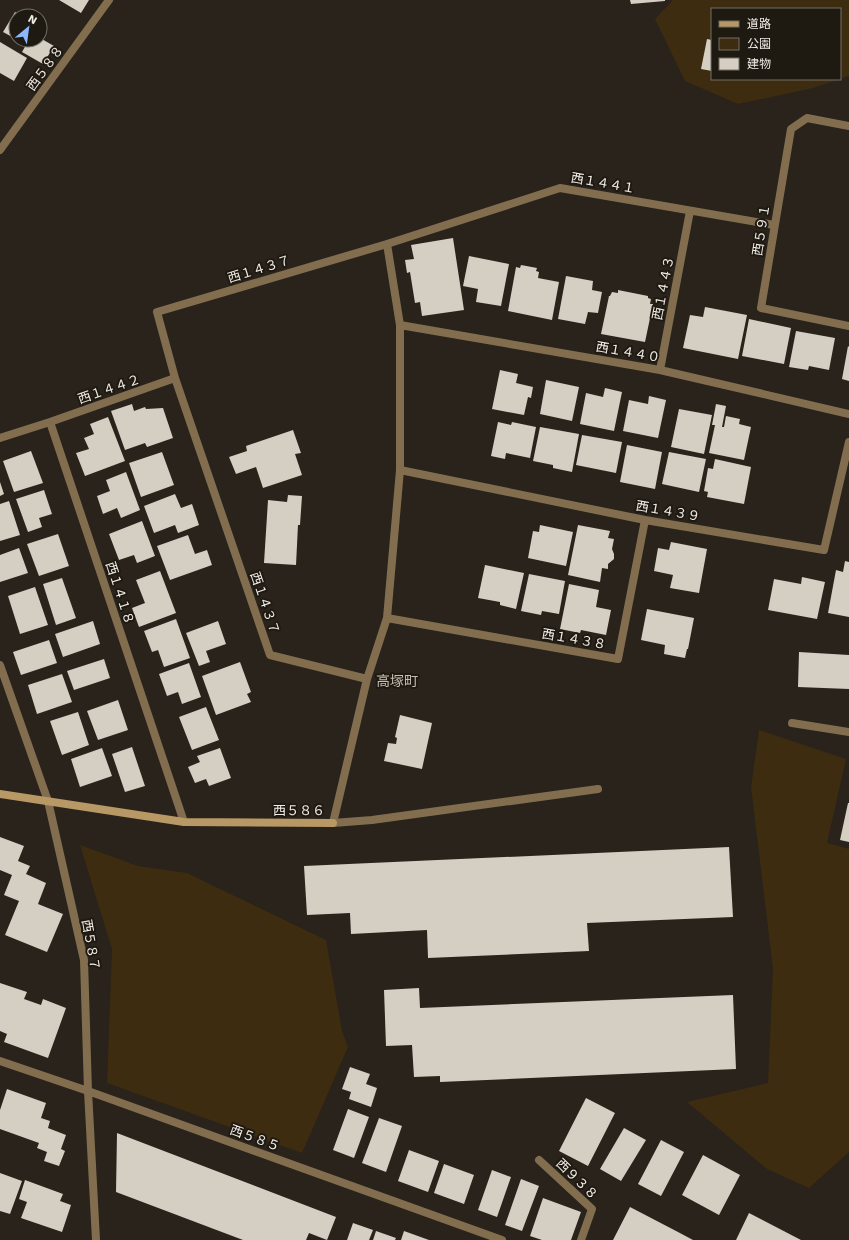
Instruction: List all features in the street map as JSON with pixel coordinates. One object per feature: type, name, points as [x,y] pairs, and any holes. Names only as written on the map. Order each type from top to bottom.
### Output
[{"type":"street","name":"西５８８","points":[[0,150],[109,0]]},
{"type":"street","name":"西５９１","points":[[849,126],[807,118],[791,129],[761,308],[849,326]]},
{"type":"street","name":"西１４４１","points":[[387,244],[560,188],[774,225]]},
{"type":"street","name":"西１４４３","points":[[660,370],[690,211]]},
{"type":"street","points":[[333,823],[367,679],[387,618],[400,470],[400,325],[387,244]]},
{"type":"street","name":"西１４３７","points":[[367,679],[270,655],[176,378],[157,312],[387,244]]},
{"type":"street","name":"西１４４０","points":[[400,325],[660,370],[849,414]]},
{"type":"street","name":"西１４４２","points":[[50,422],[176,378]]},
{"type":"street","points":[[0,438],[50,422]]},
{"type":"street","name":"西１４１８","points":[[50,422],[184,822]]},
{"type":"street","name":"西１４３９","points":[[400,470],[645,520],[824,550],[849,442]]},
{"type":"street","name":"西１４３８","points":[[387,618],[618,659],[645,520]]},
{"type":"street","name":"西５８７","points":[[0,664],[48,801],[84,960],[88,1091],[96,1240]]},
{"type":"street","points":[[792,723],[849,732]]},
{"type":"street","name":"西５８６","points":[[0,794],[184,822],[333,823],[372,820],[598,789]]},
{"type":"street","name":"西５８５","points":[[0,1061],[88,1091],[502,1240]]},
{"type":"street","name":"西９３８","points":[[540,1160],[592,1209],[581,1240]]},
{"type":"green space","points":[[673,0],[849,0],[849,76],[841,79],[841,8],[711,8],[711,80],[837,80],[813,88],[738,104],[685,81],[655,19]]},
{"type":"green space","points":[[759,730],[846,759],[827,843],[849,849],[849,1152],[809,1188],[767,1169],[687,1102],[768,1083],[773,969],[751,787]]},
{"type":"green space","points":[[80,845],[138,866],[187,873],[326,940],[342,1031],[348,1047],[302,1153],[107,1083],[112,949]]},
{"type":"building","points":[[59,0],[89,0],[81,13]]},
{"type":"building","points":[[630,0],[665,0],[665,1],[631,4]]},
{"type":"building","points":[[8,24],[8,35],[3,32]]},
{"type":"building","points":[[707,39],[711,40],[711,71],[701,69]]},
{"type":"building","points":[[0,42],[27,58],[14,81],[0,73]]},
{"type":"building","points":[[48,43],[54,46],[43,64],[22,52],[24,48],[48,48]]},
{"type":"building","points":[[453,238],[464,310],[422,316],[420,302],[415,303],[410,272],[407,273],[405,260],[414,259],[411,245]]},
{"type":"building","points":[[469,256],[509,264],[501,306],[476,302],[478,289],[463,286]]},
{"type":"building","points":[[521,265],[537,268],[536,271],[539,272],[538,278],[559,282],[552,320],[508,311],[516,267],[520,268]]},
{"type":"building","points":[[566,276],[593,281],[592,290],[602,292],[598,313],[588,312],[585,324],[558,319]]},
{"type":"building","points":[[618,290],[648,296],[648,298],[651,299],[650,304],[653,304],[645,342],[601,334],[609,296],[612,292],[618,293]]},
{"type":"building","points":[[705,307],[747,315],[738,359],[683,348],[690,315],[703,317]]},
{"type":"building","points":[[749,319],[791,328],[784,364],[742,356]]},
{"type":"building","points":[[796,331],[835,338],[829,370],[809,366],[808,370],[789,367]]},
{"type":"building","points":[[848,346],[849,347],[849,381],[842,379]]},
{"type":"building","points":[[500,370],[518,374],[516,383],[533,387],[531,398],[528,397],[524,415],[492,409]]},
{"type":"building","points":[[546,380],[579,387],[572,421],[540,414]]},
{"type":"building","points":[[605,388],[622,392],[614,431],[580,424],[586,393],[603,397]]},
{"type":"building","points":[[649,396],[666,400],[658,438],[623,431],[629,400],[648,404]]},
{"type":"building","points":[[132,404],[134,411],[145,407],[146,409],[163,408],[173,438],[147,447],[145,443],[125,450],[111,411]]},
{"type":"building","points":[[716,404],[726,406],[722,427],[724,427],[726,416],[740,419],[739,424],[751,427],[744,460],[709,453],[715,425],[712,425]]},
{"type":"building","points":[[679,409],[712,415],[704,454],[671,447]]},
{"type":"building","points":[[108,417],[125,461],[85,476],[76,453],[89,449],[84,438],[94,434],[90,424]]},
{"type":"building","points":[[498,422],[511,425],[512,422],[536,427],[530,458],[506,453],[505,459],[491,456]]},
{"type":"building","points":[[540,427],[579,434],[572,472],[553,468],[553,465],[533,461]]},
{"type":"building","points":[[293,430],[301,453],[295,454],[302,475],[263,488],[256,467],[236,474],[229,457],[247,451],[246,446]]},
{"type":"building","points":[[582,435],[622,442],[616,473],[576,465]]},
{"type":"building","points":[[627,445],[662,452],[655,489],[620,482]]},
{"type":"building","points":[[31,451],[43,483],[14,492],[3,461]]},
{"type":"building","points":[[162,452],[174,485],[141,497],[129,463]]},
{"type":"building","points":[[669,452],[706,459],[699,492],[662,484]]},
{"type":"building","points":[[715,459],[751,467],[744,504],[707,497],[708,492],[704,491],[708,468],[713,469]]},
{"type":"building","points":[[126,472],[140,510],[121,518],[117,508],[103,514],[97,496],[110,491],[106,480]]},
{"type":"building","points":[[0,482],[4,494],[0,496]]},
{"type":"building","points":[[44,490],[52,514],[39,518],[42,527],[28,532],[16,499]]},
{"type":"building","points":[[175,494],[181,508],[192,504],[199,525],[178,533],[175,525],[154,533],[144,506]]},
{"type":"building","points":[[288,495],[302,496],[300,525],[298,525],[296,565],[264,563],[268,500],[287,502]]},
{"type":"building","points":[[9,501],[20,535],[0,541],[0,504]]},
{"type":"building","points":[[142,521],[155,556],[137,563],[134,555],[119,560],[109,534]]},
{"type":"building","points":[[540,525],[573,532],[566,566],[528,558],[533,531],[539,532]]},
{"type":"building","points":[[578,525],[610,531],[608,538],[614,539],[612,549],[614,559],[608,564],[608,569],[602,568],[600,582],[568,575]]},
{"type":"building","points":[[58,534],[69,566],[39,576],[27,544]]},
{"type":"building","points":[[188,535],[195,554],[207,550],[212,565],[170,580],[157,546]]},
{"type":"building","points":[[671,542],[707,549],[699,593],[670,588],[673,575],[654,571],[658,548],[669,550]]},
{"type":"building","points":[[19,548],[28,573],[0,582],[0,555]]},
{"type":"building","points":[[845,561],[849,562],[849,617],[828,613],[836,570],[843,572]]},
{"type":"building","points":[[485,565],[524,573],[516,609],[500,605],[500,602],[478,598]]},
{"type":"building","points":[[160,571],[176,613],[139,627],[132,608],[145,603],[136,580]]},
{"type":"building","points":[[529,574],[565,581],[559,614],[542,611],[541,615],[521,611]]},
{"type":"building","points":[[802,577],[825,582],[817,619],[768,610],[774,579],[801,584]]},
{"type":"building","points":[[62,578],[76,618],[56,625],[43,584]]},
{"type":"building","points":[[569,584],[599,590],[596,607],[611,610],[606,635],[581,630],[580,633],[560,629]]},
{"type":"building","points":[[35,587],[48,625],[20,634],[8,596]]},
{"type":"building","points":[[647,609],[694,618],[685,658],[664,654],[665,645],[641,640]]},
{"type":"building","points":[[176,619],[190,658],[164,667],[158,650],[152,652],[144,631]]},
{"type":"building","points":[[93,621],[100,644],[63,657],[55,634]]},
{"type":"building","points":[[218,621],[226,644],[206,651],[210,662],[199,666],[186,633]]},
{"type":"building","points":[[49,640],[57,663],[21,675],[13,652]]},
{"type":"building","points":[[799,652],[849,655],[849,689],[798,687]]},
{"type":"building","points":[[104,659],[110,678],[74,690],[67,671]]},
{"type":"building","points":[[240,662],[251,692],[247,694],[251,702],[216,715],[202,676]]},
{"type":"building","points":[[189,663],[201,697],[182,704],[178,692],[167,696],[159,674]]},
{"type":"building","points":[[62,674],[72,702],[37,714],[28,685]]},
{"type":"building","points":[[118,700],[128,730],[98,740],[87,711]]},
{"type":"building","points":[[206,707],[219,740],[192,750],[179,717]]},
{"type":"building","points":[[78,712],[89,745],[62,755],[50,721]]},
{"type":"building","points":[[400,715],[432,723],[422,769],[384,761],[388,743],[396,744],[397,738],[395,737]]},
{"type":"building","points":[[132,747],[145,786],[125,792],[112,754]]},
{"type":"building","points":[[102,748],[112,776],[80,787],[71,759]]},
{"type":"building","points":[[220,748],[231,778],[209,786],[206,779],[195,783],[188,767],[200,762],[197,756]]},
{"type":"building","points":[[849,803],[849,842],[840,840]]},
{"type":"building","points":[[0,837],[24,846],[18,861],[30,866],[26,874],[46,883],[38,904],[63,914],[47,952],[5,935],[19,901],[4,895],[12,875],[0,870]]},
{"type":"building","points":[[729,847],[733,917],[587,923],[589,951],[428,958],[427,930],[351,934],[350,913],[307,915],[304,866]]},
{"type":"building","points":[[0,983],[27,992],[24,999],[41,1005],[43,999],[66,1008],[48,1058],[4,1042],[7,1034],[0,1031]]},
{"type":"building","points":[[419,988],[420,1008],[733,995],[736,1069],[440,1082],[440,1076],[414,1077],[412,1045],[386,1046],[384,990]]},
{"type":"building","points":[[350,1067],[370,1074],[366,1084],[377,1088],[371,1107],[349,1099],[351,1092],[342,1089]]},
{"type":"building","points":[[7,1089],[46,1103],[41,1118],[50,1121],[48,1128],[66,1135],[61,1149],[65,1151],[59,1166],[44,1161],[47,1152],[37,1148],[39,1143],[0,1129],[0,1110]]},
{"type":"building","points":[[586,1098],[615,1113],[588,1166],[559,1151]]},
{"type":"building","points":[[348,1109],[369,1117],[354,1158],[333,1150]]},
{"type":"building","points":[[379,1118],[402,1126],[386,1172],[362,1163]]},
{"type":"building","points":[[624,1128],[646,1140],[621,1181],[600,1169]]},
{"type":"building","points":[[117,1133],[336,1217],[327,1240],[309,1233],[306,1240],[243,1240],[116,1192]]},
{"type":"building","points":[[661,1140],[684,1152],[661,1196],[638,1184]]},
{"type":"building","points":[[409,1150],[439,1161],[428,1192],[398,1181]]},
{"type":"building","points":[[703,1155],[740,1175],[719,1215],[682,1195]]},
{"type":"building","points":[[444,1164],[474,1175],[464,1204],[434,1193]]},
{"type":"building","points":[[492,1170],[511,1177],[497,1217],[478,1210]]},
{"type":"building","points":[[0,1173],[22,1181],[10,1214],[0,1211]]},
{"type":"building","points":[[521,1179],[539,1186],[522,1231],[505,1225]]},
{"type":"building","points":[[25,1180],[63,1194],[60,1201],[71,1205],[62,1232],[21,1218],[27,1202],[19,1199]]},
{"type":"building","points":[[543,1198],[581,1212],[571,1240],[542,1240],[530,1236]]},
{"type":"building","points":[[630,1207],[678,1232],[693,1240],[613,1240]]},
{"type":"building","points":[[749,1213],[801,1240],[736,1240]]},
{"type":"building","points":[[353,1223],[373,1230],[369,1240],[347,1240]]},
{"type":"building","points":[[376,1231],[396,1238],[395,1240],[373,1240]]},
{"type":"building","points":[[404,1231],[429,1240],[401,1240]]},
{"type":"district","name":"高塚町","points":[[397,681]]}]
